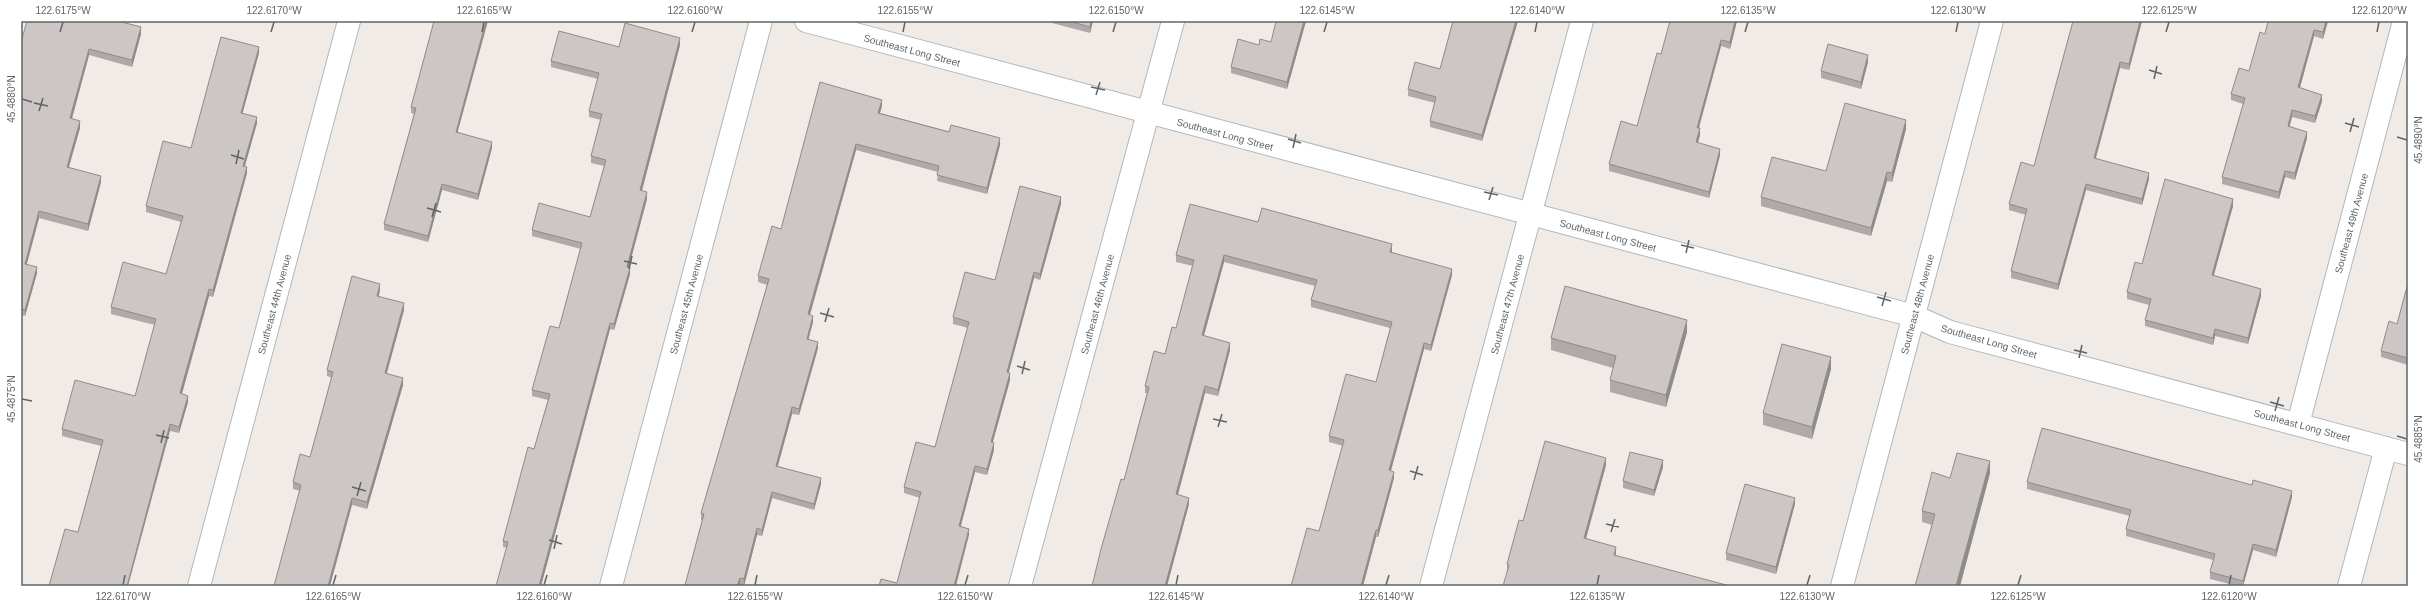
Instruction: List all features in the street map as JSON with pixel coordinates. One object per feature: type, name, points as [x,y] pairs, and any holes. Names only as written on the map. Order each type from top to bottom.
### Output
[{"type":"street","name":"Southeast 44th Avenue","points":[[199,586],[349,21]]},
{"type":"street","name":"Southeast 45th Avenue","points":[[611,586],[761,21]]},
{"type":"street","name":"Southeast Long Street","points":[[806,21],[1914,316],[1950,332],[2408,454]]},
{"type":"street","name":"Southeast 46th Avenue","points":[[1020,586],[1173,21]]},
{"type":"street","name":"Southeast 47th Avenue","points":[[1431,586],[1582,21]]},
{"type":"street","name":"Southeast 48th Avenue","points":[[1842,586],[1992,21]]},
{"type":"street","name":"Southeast 49th Avenue","points":[[2298,424],[2404,21]]},
{"type":"street","points":[[2349,586],[2386,448]]},
{"type":"building","points":[[27,21],[118,21],[141,27],[132,60],[89,49],[70,118],[80,121],[67,167],[101,176],[88,224],[39,211],[25,264],[37,267],[25,310],[21,309],[21,42]]},
{"type":"building","points":[[434,21],[486,21],[456,132],[492,142],[478,194],[442,184],[428,236],[384,224],[416,108],[411,107]]},
{"type":"building","points":[[1069,21],[1091,21],[1090,27]]},
{"type":"building","points":[[1276,21],[1304,21],[1287,82],[1231,67],[1238,39],[1259,45],[1260,39],[1271,42]]},
{"type":"building","points":[[1453,21],[1516,21],[1482,135],[1430,121],[1436,97],[1408,89],[1415,62],[1440,69]]},
{"type":"building","points":[[1670,21],[1735,21],[1730,42],[1721,40],[1697,128],[1700,128],[1696,142],[1720,149],[1709,192],[1609,164],[1621,121],[1637,126],[1657,53],[1661,54]]},
{"type":"building","points":[[2073,21],[2140,21],[2129,64],[2120,62],[2094,158],[2149,173],[2142,199],[2086,184],[2058,284],[2011,271],[2027,209],[2009,204],[2021,162],[2034,166]]},
{"type":"building","points":[[2268,21],[2326,21],[2323,32],[2314,30],[2298,87],[2322,95],[2315,116],[2292,110],[2288,126],[2307,132],[2295,173],[2285,171],[2279,192],[2222,177],[2245,98],[2231,94],[2239,68],[2249,71],[2260,32],[2265,34]]},
{"type":"building","points":[[625,23],[680,38],[640,190],[647,192],[627,267],[630,268],[614,324],[610,323],[539,586],[496,586],[508,542],[503,541],[528,447],[534,449],[550,394],[532,390],[550,326],[559,328],[582,243],[532,230],[539,203],[590,217],[606,160],[591,156],[602,114],[589,111],[599,73],[551,61],[559,31],[619,47]]},
{"type":"building","points":[[221,37],[259,47],[241,113],[257,117],[243,166],[247,167],[213,290],[209,289],[180,393],[188,396],[179,427],[170,424],[127,586],[49,586],[65,529],[78,532],[103,440],[62,429],[75,380],[135,396],[156,319],[111,307],[123,262],[166,274],[183,216],[146,206],[163,141],[191,148]]},
{"type":"building","points":[[1828,44],[1868,55],[1861,82],[1821,71]]},
{"type":"building","points":[[820,82],[882,100],[878,113],[949,132],[951,125],[1000,138],[987,188],[937,175],[939,166],[856,144],[808,314],[813,316],[807,339],[818,342],[799,409],[792,407],[776,466],[821,478],[814,504],[772,492],[762,530],[757,528],[744,579],[740,578],[737,586],[685,585],[704,514],[701,513],[769,279],[758,276],[772,226],[781,229]]},
{"type":"building","points":[[1845,103],[1906,120],[1892,173],[1887,172],[1871,228],[1761,197],[1772,157],[1826,171]]},
{"type":"building","points":[[2165,179],[2233,199],[2212,275],[2261,289],[2248,338],[2215,329],[2213,338],[2145,320],[2151,299],[2127,292],[2135,262],[2142,264]]},
{"type":"building","points":[[1020,186],[1061,197],[1040,274],[1034,272],[1007,372],[1010,373],[991,442],[994,443],[987,469],[975,466],[959,526],[969,529],[954,586],[879,586],[881,579],[897,583],[921,492],[904,487],[916,442],[935,447],[969,322],[953,317],[965,272],[995,280]]},
{"type":"building","points":[[1190,204],[1258,222],[1262,208],[1392,244],[1390,252],[1452,269],[1431,345],[1424,343],[1389,470],[1394,472],[1361,586],[1291,586],[1307,528],[1319,531],[1344,440],[1329,436],[1346,374],[1376,382],[1392,322],[1311,300],[1317,280],[1224,255],[1202,335],[1230,343],[1218,390],[1205,386],[1176,494],[1189,498],[1165,586],[1092,586],[1121,479],[1124,480],[1149,387],[1145,386],[1154,351],[1165,354],[1172,327],[1176,328],[1194,260],[1176,255]]},
{"type":"building","points":[[352,276],[380,284],[377,296],[404,303],[385,373],[403,378],[367,502],[352,498],[328,586],[274,586],[301,485],[293,482],[300,454],[310,457],[333,372],[327,370]]},
{"type":"building","points":[[2408,283],[2408,358],[2381,351],[2389,321],[2397,324]]},
{"type":"building","points":[[1565,286],[1687,320],[1666,395],[1610,380],[1616,356],[1551,338]]},
{"type":"building","points":[[1782,344],[1831,357],[1812,427],[1763,413]]},
{"type":"building","points":[[2042,428],[2252,485],[2253,480],[2292,491],[2276,550],[2253,544],[2243,581],[2210,572],[2215,554],[2126,529],[2131,510],[2027,482]]},
{"type":"building","points":[[1545,441],[1606,458],[1584,538],[1616,547],[1614,555],[1730,586],[1503,586],[1509,565],[1507,564],[1519,520],[1523,521]]},
{"type":"building","points":[[1630,452],[1663,460],[1654,490],[1623,481]]},
{"type":"building","points":[[1957,453],[1990,461],[1956,586],[1915,586],[1935,514],[1922,511],[1932,472],[1950,478]]},
{"type":"building","points":[[1745,484],[1795,498],[1776,567],[1726,553]]}]
